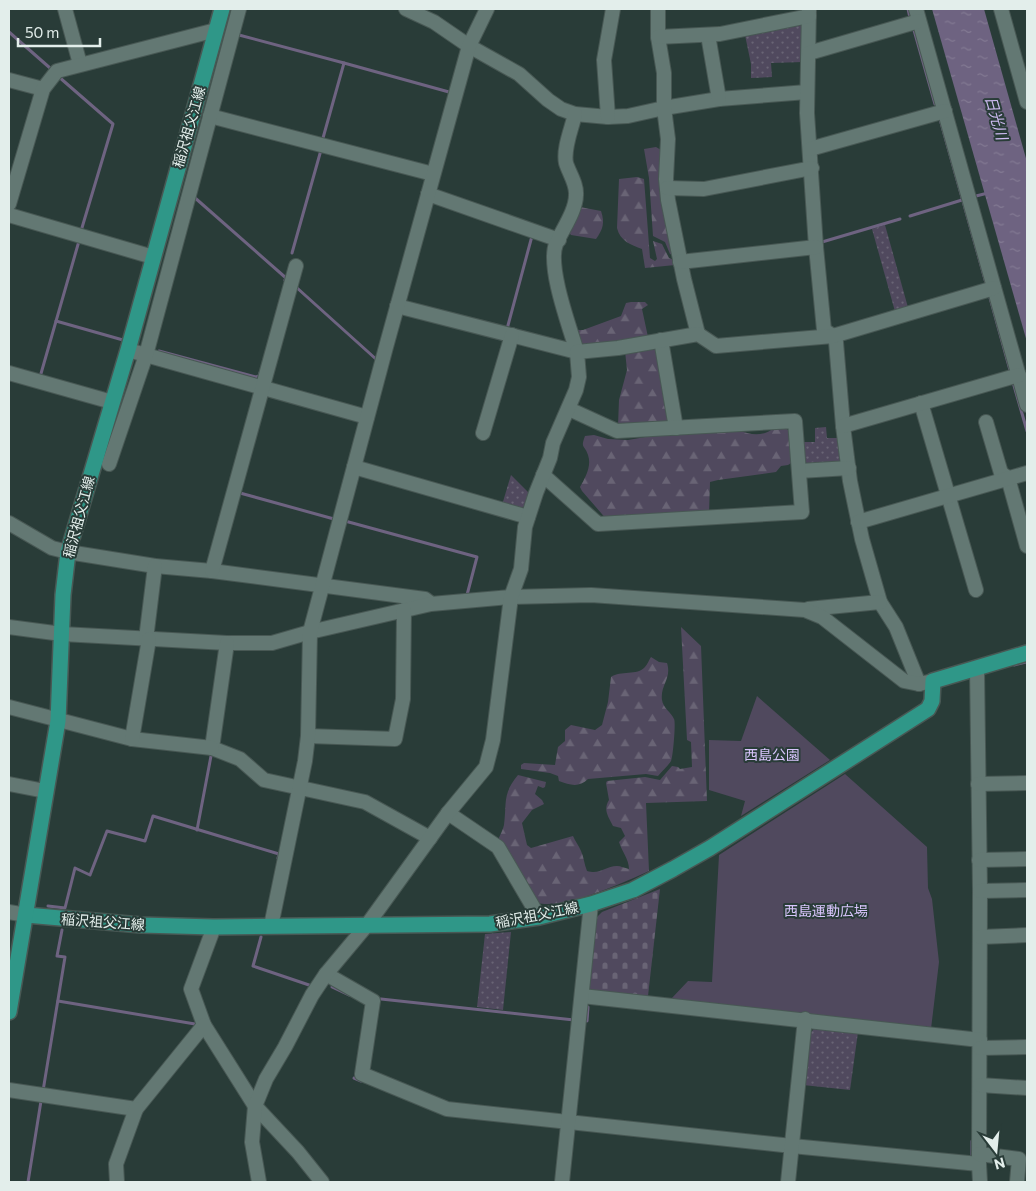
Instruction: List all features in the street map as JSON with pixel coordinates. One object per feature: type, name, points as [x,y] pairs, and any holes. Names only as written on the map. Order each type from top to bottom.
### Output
[{"type":"main road","name":"稲沢祖父江線","points":[[222,9],[128,350],[68,552],[63,595],[58,721],[26,915],[141,925],[214,928],[490,924],[539,917],[591,904],[633,890],[703,852],[928,709],[932,701],[926,683]]},
{"type":"main road","points":[[926,683],[1027,653]]},
{"type":"main road","points":[[9,1012],[26,915]]},
{"type":"street","points":[[65,9],[80,64]]},
{"type":"street","points":[[109,464],[146,355],[239,9]]},
{"type":"street","points":[[406,9],[434,22],[469,46],[519,74],[548,100],[562,109],[576,114],[608,117],[628,116],[719,99],[807,92]]},
{"type":"street","points":[[271,926],[305,762],[308,736],[310,632],[469,46],[487,9]]},
{"type":"street","points":[[608,117],[604,60],[613,9]]},
{"type":"street","points":[[658,9],[658,37],[664,73],[664,108],[668,139],[667,188],[680,262],[698,334],[716,346],[833,336],[994,288]]},
{"type":"street","points":[[1001,9],[1027,102]]},
{"type":"street","points":[[658,37],[720,34],[809,12],[807,92],[816,247],[824,330],[833,336],[836,342],[848,468],[858,522],[880,602],[896,627],[926,683]]},
{"type":"street","points":[[809,53],[918,15],[1027,405]]},
{"type":"street","points":[[9,204],[43,89],[57,70],[216,30]]},
{"type":"street","points":[[708,35],[719,99]]},
{"type":"street","points":[[9,80],[43,89]]},
{"type":"street","points":[[810,149],[945,111]]},
{"type":"street","points":[[259,1182],[252,1142],[255,1106],[266,1079],[285,1048],[312,995],[326,974],[367,925],[448,813],[486,767],[493,740],[511,598],[521,569],[525,527],[550,458],[553,443],[569,409],[579,377],[577,352],[557,286],[555,260],[556,245],[576,202],[577,192],[566,161],[567,145],[576,114]]},
{"type":"street","points":[[210,116],[433,174]]},
{"type":"street","points":[[667,188],[704,189],[812,168]]},
{"type":"street","points":[[428,194],[559,240]]},
{"type":"street","points":[[9,215],[153,257]]},
{"type":"street","points":[[680,262],[816,247]]},
{"type":"street","points":[[212,571],[296,266]]},
{"type":"street","points":[[397,306],[577,352],[604,350],[698,334]]},
{"type":"street","points":[[483,433],[512,335]]},
{"type":"street","points":[[661,340],[676,428]]},
{"type":"street","points":[[128,350],[368,417]]},
{"type":"street","points":[[9,373],[112,402]]},
{"type":"street","points":[[843,426],[1019,375]]},
{"type":"street","points":[[921,403],[976,590]]},
{"type":"street","points":[[543,475],[598,524],[802,512],[795,421],[617,431],[569,409]]},
{"type":"street","points":[[986,422],[1002,473],[1008,478],[1027,546]]},
{"type":"street","points":[[354,467],[528,518]]},
{"type":"street","points":[[799,471],[848,468]]},
{"type":"street","points":[[858,522],[1027,473]]},
{"type":"street","points":[[9,523],[52,548],[68,552],[155,566],[322,585],[425,600],[431,604]]},
{"type":"street","points":[[132,739],[148,639],[155,566]]},
{"type":"street","points":[[9,627],[62,634],[227,643],[272,643],[310,632],[431,604],[511,598],[591,595],[805,610],[880,602]]},
{"type":"street","points":[[308,736],[395,739],[402,698],[404,610]]},
{"type":"street","points":[[805,610],[822,617],[904,681],[926,683]]},
{"type":"street","points":[[212,748],[227,643]]},
{"type":"street","points":[[977,669],[980,891],[980,1182]]},
{"type":"street","points":[[9,707],[132,739],[212,748],[240,760],[264,780],[365,802],[430,838]]},
{"type":"street","points":[[978,784],[1027,783]]},
{"type":"street","points":[[9,784],[45,791]]},
{"type":"street","points":[[448,813],[498,847],[539,917]]},
{"type":"street","points":[[979,860],[1027,859]]},
{"type":"street","points":[[980,891],[1027,890]]},
{"type":"street","points":[[562,1182],[591,904]]},
{"type":"street","points":[[9,912],[26,915]]},
{"type":"street","points":[[214,928],[191,989],[204,1025],[255,1106],[298,1152],[322,1182]]},
{"type":"street","points":[[980,937],[1027,935]]},
{"type":"street","points":[[326,974],[373,1002],[362,1074],[447,1109],[792,1146],[979,1159],[1019,1159],[1017,1182]]},
{"type":"street","points":[[582,996],[805,1019],[980,1044],[1027,1047]]},
{"type":"street","points":[[788,1182],[805,1019]]},
{"type":"street","points":[[117,1182],[116,1164],[136,1109],[204,1025]]},
{"type":"street","points":[[980,1085],[1027,1088]]},
{"type":"street","points":[[9,1090],[136,1109]]},
{"type":"green space","points":[[799,23],[804,27],[803,62],[771,63],[772,77],[751,78],[751,64],[745,35]]},
{"type":"green space","points":[[656,147],[661,150],[673,255],[670,254],[665,242],[653,236],[649,178],[644,149]]},
{"type":"green space","points":[[637,177],[644,179],[650,258],[655,261],[657,259],[653,241],[662,244],[669,258],[674,260],[675,265],[645,268],[642,249],[626,242],[618,232],[619,179]]},
{"type":"green space","points":[[580,207],[601,211],[603,226],[596,239],[571,235],[568,231]]},
{"type":"green space","points":[[885,225],[909,311],[896,315],[872,229]]},
{"type":"green space","points":[[645,302],[648,305],[642,309],[648,337],[587,347],[579,343],[576,332],[578,330],[583,330],[621,316],[626,303]]},
{"type":"green space","points":[[653,347],[658,351],[670,420],[667,424],[618,426],[619,400],[627,370],[625,351]]},
{"type":"green space","points":[[826,427],[827,438],[841,438],[843,458],[839,464],[809,465],[804,461],[802,442],[815,442],[815,428]]},
{"type":"green space","points":[[774,428],[785,428],[791,432],[794,461],[788,465],[781,466],[776,472],[710,482],[709,515],[608,521],[580,487],[589,463],[588,455],[583,445],[585,436],[594,435],[608,439],[628,440],[651,436],[738,430],[752,434],[761,434]]},
{"type":"green space","points":[[511,475],[530,494],[525,506],[519,509],[502,505]]},
{"type":"green space","points":[[681,627],[701,646],[707,801],[646,803],[649,871],[610,888],[578,899],[549,904],[538,903],[498,840],[504,825],[509,788],[518,775],[546,782],[543,788],[538,786],[535,794],[544,804],[532,810],[522,823],[527,845],[531,848],[573,836],[582,853],[587,871],[596,872],[617,866],[629,869],[619,842],[625,836],[621,828],[613,826],[607,813],[606,807],[609,800],[606,783],[607,781],[645,777],[660,780],[672,766],[680,769],[692,767],[691,742],[687,740]]},
{"type":"green space","points":[[651,657],[659,662],[667,663],[668,673],[662,700],[675,722],[671,761],[658,776],[646,774],[588,779],[581,784],[574,785],[559,781],[558,776],[550,773],[521,769],[521,765],[524,763],[555,765],[558,747],[565,741],[565,730],[571,725],[595,730],[602,725],[608,702],[611,677],[642,670]]},
{"type":"green space","name":"西島公園","points":[[757,696],[830,760],[741,816],[745,801],[709,790],[709,740],[741,741]]},
{"type":"green space","name":"西島運動広場","points":[[845,774],[927,847],[928,888],[932,899],[939,962],[931,1029],[671,999],[688,981],[712,982],[719,855]]},
{"type":"green space","points":[[660,889],[648,996],[589,990],[596,918],[602,912]]},
{"type":"green space","points":[[511,932],[503,1010],[477,1007],[485,934]]},
{"type":"green space","points":[[816,1027],[858,1032],[850,1090],[803,1085],[808,1035]]},
{"type":"water","name":"日光川","points":[[932,9],[984,9],[1027,162],[1027,342]]},
{"type":"waterway","points":[[908,9],[910,18]]},
{"type":"waterway","points":[[914,30],[935,104]]},
{"type":"waterway","points":[[9,32],[50,68]]},
{"type":"waterway","points":[[239,35],[344,63]]},
{"type":"waterway","points":[[323,138],[344,63],[449,92]]},
{"type":"waterway","points":[[59,77],[113,124],[81,231]]},
{"type":"waterway","points":[[940,119],[986,283]]},
{"type":"waterway","points":[[292,253],[321,150]]},
{"type":"waterway","points":[[976,196],[988,193]]},
{"type":"waterway","points":[[194,197],[286,278],[285,280]]},
{"type":"waterway","points":[[910,216],[962,200]]},
{"type":"waterway","points":[[822,242],[900,219]]},
{"type":"waterway","points":[[507,329],[532,236]]},
{"type":"waterway","points":[[40,377],[79,241]]},
{"type":"waterway","points":[[296,287],[377,360]]},
{"type":"waterway","points":[[989,294],[1010,370]]},
{"type":"waterway","points":[[56,321],[123,340]]},
{"type":"waterway","points":[[159,351],[256,377],[260,373]]},
{"type":"waterway","points":[[1013,382],[1027,431]]},
{"type":"waterway","points":[[240,493],[334,519]]},
{"type":"waterway","points":[[345,521],[477,557],[467,595]]},
{"type":"waterway","points":[[1014,665],[1026,662]]},
{"type":"waterway","points":[[197,830],[211,756]]},
{"type":"waterway","points":[[48,906],[65,908],[75,868],[90,875],[107,831],[145,841],[153,816],[279,854],[278,858]]},
{"type":"waterway","points":[[43,1091],[65,957],[57,956],[62,930]]},
{"type":"waterway","points":[[261,937],[253,966],[309,985]]},
{"type":"waterway","points":[[332,987],[349,995]]},
{"type":"waterway","points":[[381,999],[574,1020]]},
{"type":"waterway","points":[[58,1001],[195,1024]]},
{"type":"waterway","points":[[587,1021],[588,1007]]},
{"type":"waterway","points":[[354,1078],[361,1081]]},
{"type":"waterway","points":[[28,1182],[41,1101]]},
{"type":"waterway","points":[[972,1141],[972,1156]]}]
